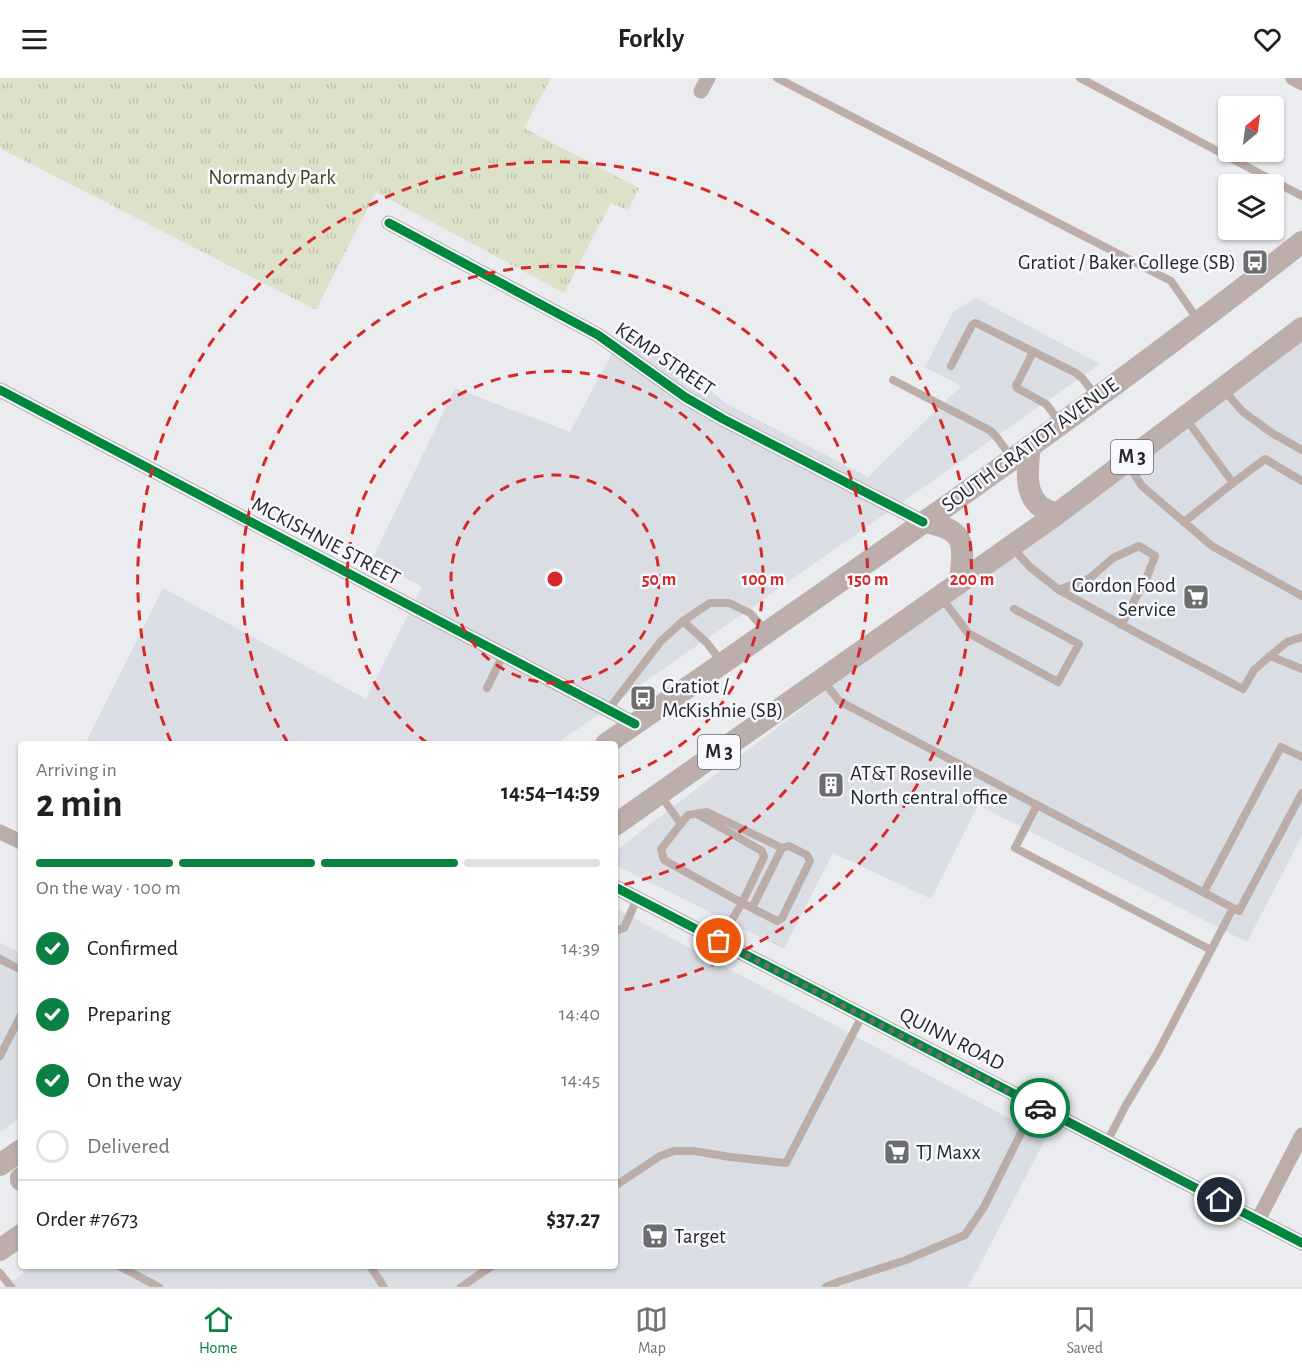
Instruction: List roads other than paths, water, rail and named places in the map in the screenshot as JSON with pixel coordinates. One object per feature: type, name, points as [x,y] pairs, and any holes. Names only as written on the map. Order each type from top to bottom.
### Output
[{"type":"main road","name":"SOUTH GRATIOT AVENUE","points":[[610,741],[1021,452],[1200,322],[1302,242]]},
{"type":"main road","name":"M 3","points":[[618,823],[1058,514],[1302,328]]},
{"type":"main road","points":[[1021,452],[1032,496],[1044,509],[1058,514]]},
{"type":"main road","points":[[923,522],[942,525],[953,531],[960,541],[963,554],[960,582]]},
{"type":"main road","points":[[0,1165],[18,1152]]},
{"type":"main road","points":[[0,1250],[18,1237]]},
{"type":"street","points":[[1293,78],[1302,83]]},
{"type":"street","name":"KEMP STREET","points":[[388,223],[598,335],[685,397],[723,419],[923,522]]},
{"type":"street","name":"MCKISHNIE STREET","points":[[0,390],[635,724]]},
{"type":"street","points":[[0,831],[18,840]]},
{"type":"street","name":"QUINN ROAD","points":[[618,889],[1302,1243]]},
{"type":"street","points":[[1258,1220],[1302,1135]]},
{"type":"lane","points":[[777,78],[1171,281],[1200,322]]},
{"type":"lane","points":[[1080,78],[1302,196]]},
{"type":"lane","points":[[951,366],[975,323],[1076,373],[1096,397]]},
{"type":"lane","points":[[1033,351],[1016,385],[1017,388],[1046,404],[1061,423]]},
{"type":"lane","points":[[893,381],[991,431],[998,439],[1021,452]]},
{"type":"lane","points":[[1222,388],[1243,412],[1272,433],[1302,450]]},
{"type":"lane","points":[[1185,417],[1233,483]]},
{"type":"lane","points":[[1184,522],[1265,459],[1302,481]]},
{"type":"lane","points":[[1126,461],[1142,486],[1212,546],[1302,596]]},
{"type":"lane","points":[[1011,546],[1030,567],[1059,590],[1243,689],[1254,670],[1287,642],[1302,637]]},
{"type":"lane","points":[[1059,590],[1090,578],[1113,558],[1139,546],[1155,556],[1147,577],[1121,625]]},
{"type":"lane","points":[[940,596],[968,633],[1058,682],[1079,644],[1014,609]]},
{"type":"lane","points":[[608,710],[661,641],[683,621],[710,603],[729,603],[750,613],[766,632]]},
{"type":"lane","points":[[683,621],[707,643],[722,663]]},
{"type":"lane","points":[[487,688],[503,655]]},
{"type":"lane","points":[[1270,656],[1302,669]]},
{"type":"lane","points":[[822,679],[839,701],[1239,911],[1302,793]]},
{"type":"lane","points":[[1204,892],[1281,747],[1302,758]]},
{"type":"lane","points":[[659,794],[681,824]]},
{"type":"lane","points":[[1037,805],[1015,848],[1211,950]]},
{"type":"lane","points":[[707,812],[782,848],[789,846],[807,855],[810,861],[782,918],[777,921],[664,860],[661,849],[688,815],[697,814],[707,812]]},
{"type":"lane","points":[[697,814],[762,851],[765,856],[742,903],[719,941]]},
{"type":"lane","points":[[752,908],[782,848]]},
{"type":"lane","points":[[618,930],[624,928],[637,899]]},
{"type":"lane","points":[[1107,1142],[1158,1052],[1233,908]]},
{"type":"lane","points":[[0,959],[18,968]]},
{"type":"lane","points":[[618,1184],[660,1156],[674,1151],[694,1151],[786,1163],[862,1016]]},
{"type":"lane","points":[[0,1056],[18,1021]]},
{"type":"lane","points":[[826,1287],[838,1281],[906,1260],[965,1235],[984,1207],[1035,1105]]},
{"type":"lane","points":[[125,1269],[159,1287]]},
{"type":"lane","points":[[371,1269],[384,1287]]},
{"type":"lane","points":[[460,1287],[487,1269]]},
{"type":"lane","points":[[0,1273],[11,1287]]},
{"type":"place","name":"Gratiot / Baker College (SB)","points":[[1255,262]]},
{"type":"place","name":"Gordon Food Service","points":[[1196,597]]},
{"type":"place","name":"Gratiot / McKishnie (SB)","points":[[643,698]]},
{"type":"place","name":"AT&T Roseville North central office","points":[[831,785]]},
{"type":"place","name":"TJ Maxx","points":[[897,1152]]},
{"type":"place","name":"Target","points":[[655,1236]]},
{"type":"park label","name":"Normandy Park","points":[[272,177]]}]
